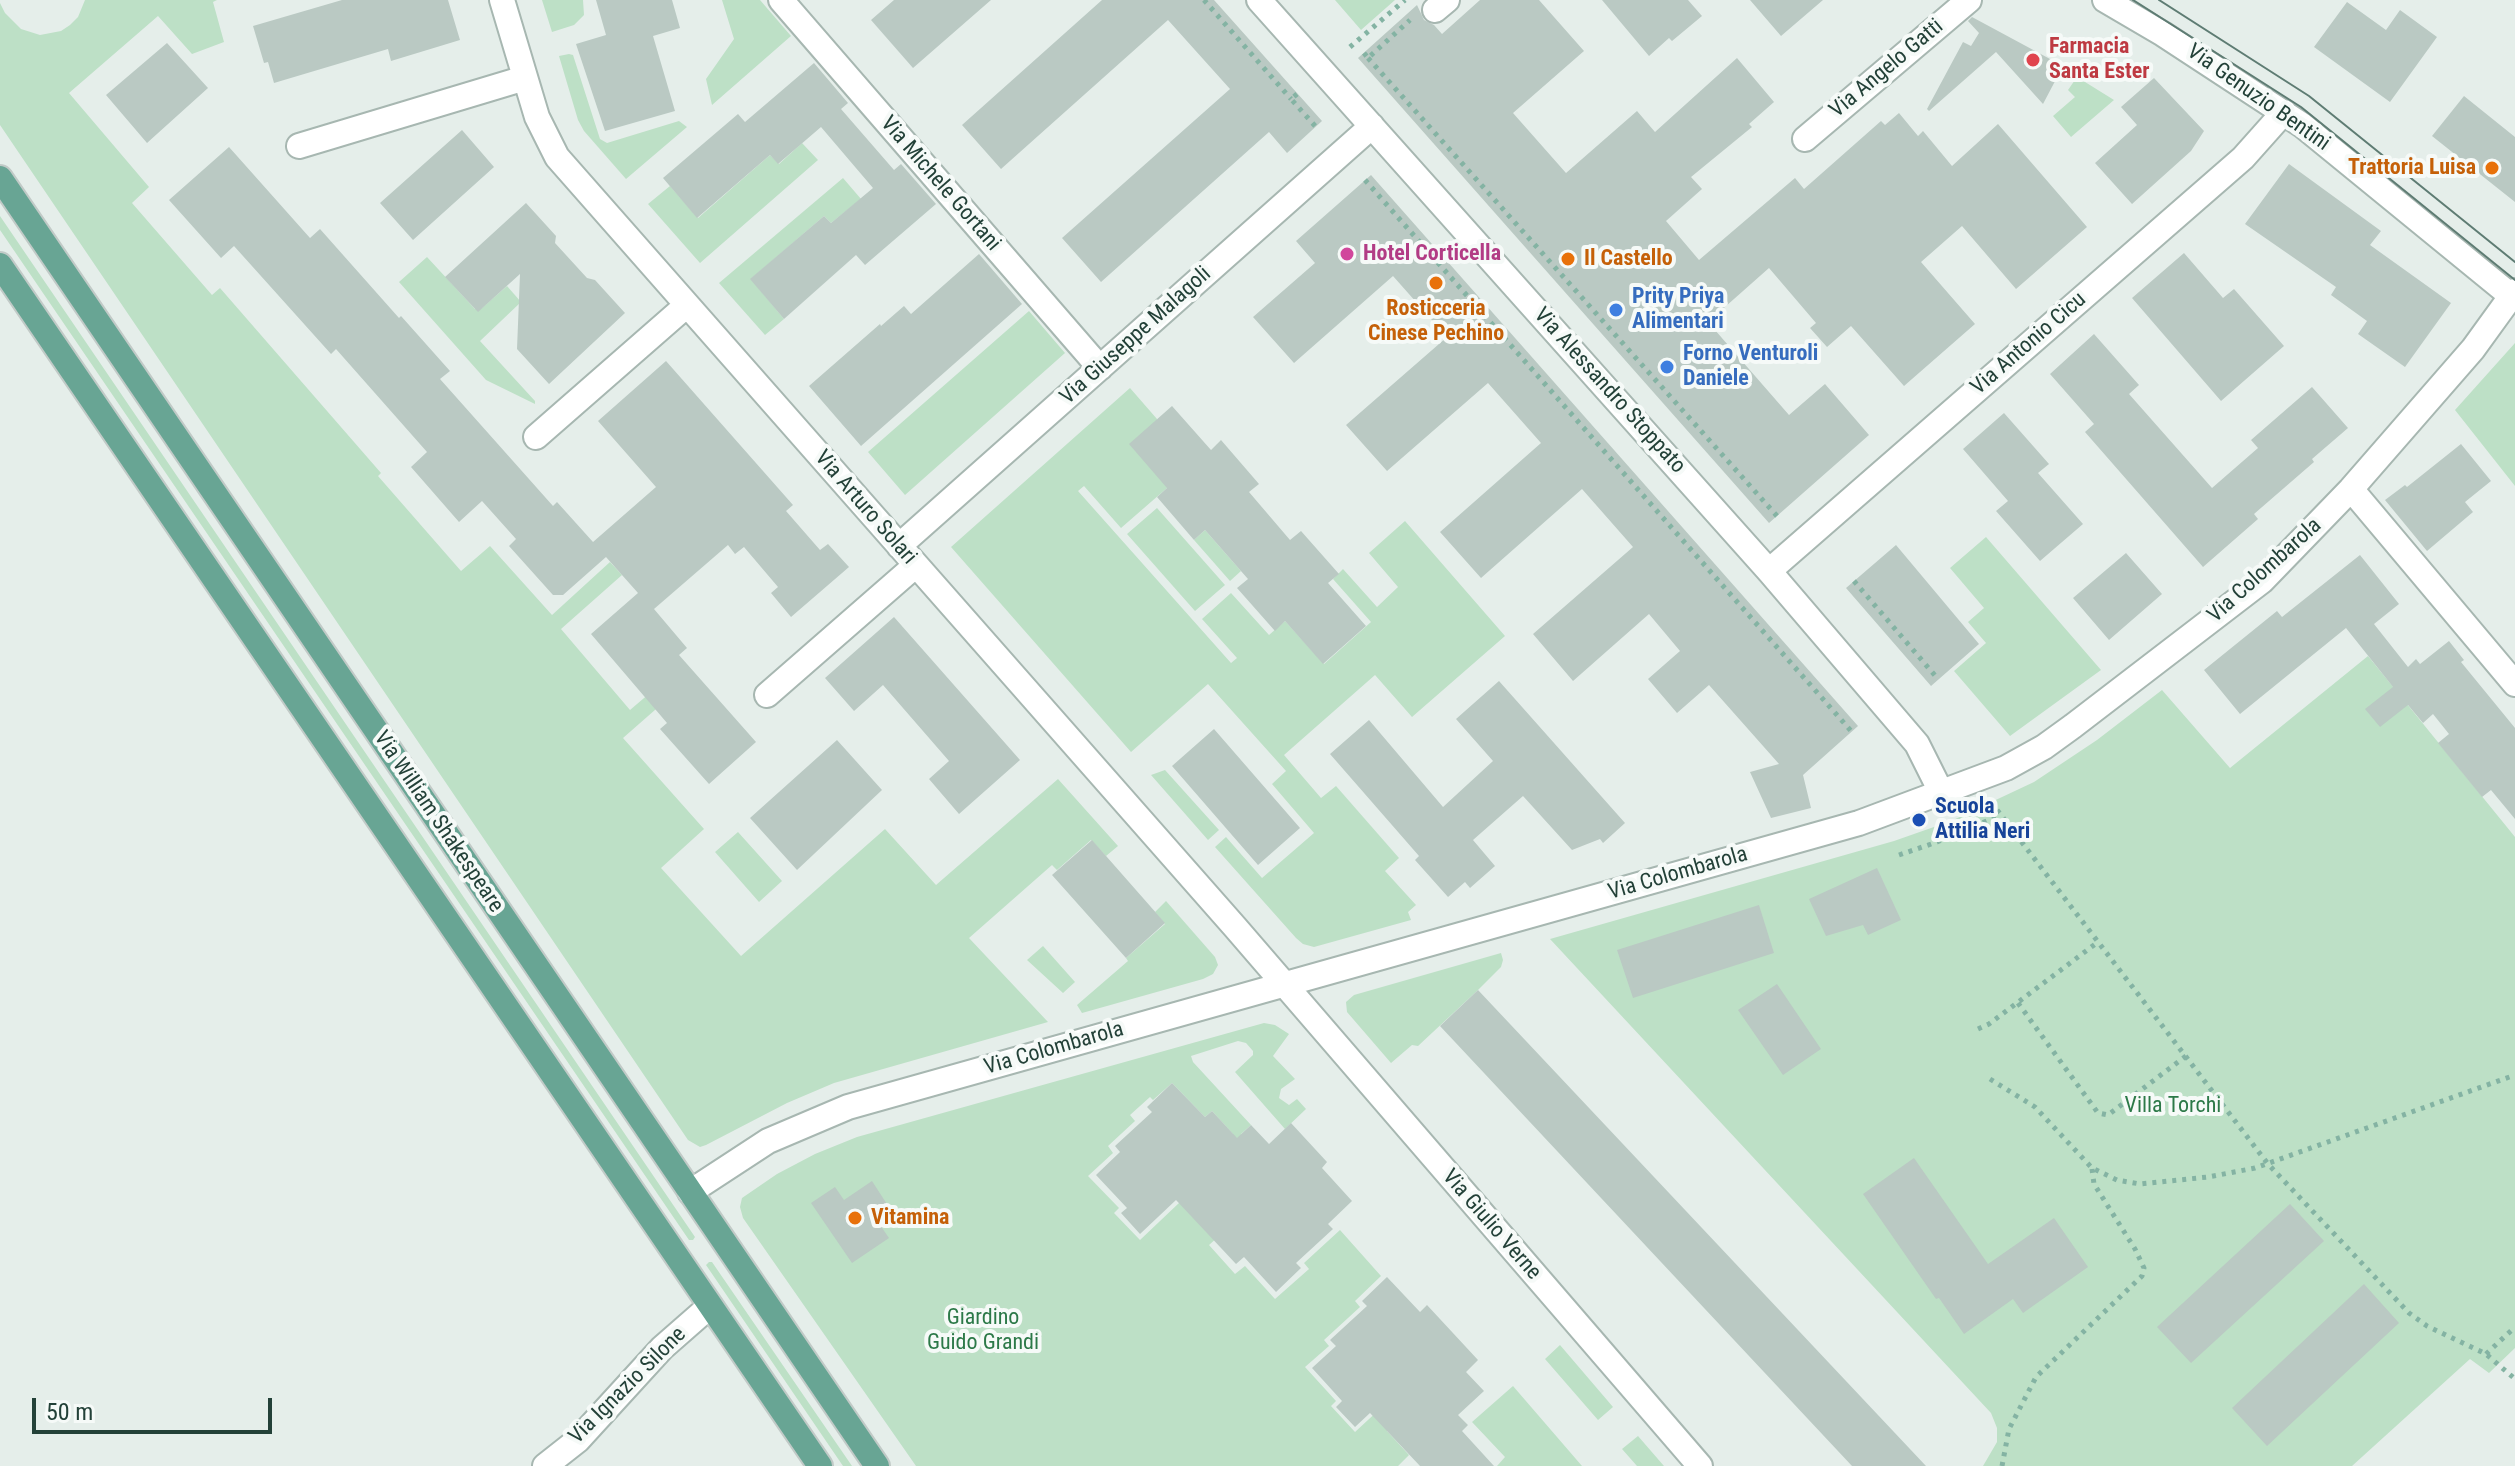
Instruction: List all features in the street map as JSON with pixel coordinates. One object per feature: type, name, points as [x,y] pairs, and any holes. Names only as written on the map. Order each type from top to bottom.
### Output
[{"type":"main road","name":"Via William Shakespeare","points":[[0,178],[877,1466]]},
{"type":"main road","points":[[0,265],[820,1466]]},
{"type":"street","name":"Via Arturo Solari","points":[[502,0],[543,131],[557,157],[1283,984]]},
{"type":"street","name":"Via Michele Gortani","points":[[781,0],[1100,368]]},
{"type":"street","name":"Via Alessandro Stoppato","points":[[1259,0],[1769,571],[1917,744],[1942,794]]},
{"type":"street","name":"Via Angelo Gatti","points":[[1805,139],[1969,0]]},
{"type":"street","name":"Via Genuzio Bentini","points":[[2105,0],[2153,27],[2284,112],[2514,296]]},
{"type":"street","points":[[299,146],[525,78]]},
{"type":"street","name":"Via Antonio Cicu","points":[[1769,571],[2243,158],[2284,112]]},
{"type":"street","name":"Via Giuseppe Malagoli","points":[[899,546],[1372,126]]},
{"type":"street","name":"Via Colombarola","points":[[690,1192],[768,1141],[848,1107],[1859,823],[1942,794],[2023,760],[2115,696],[2262,581],[2351,489],[2473,349],[2514,296]]},
{"type":"street","points":[[536,437],[687,305]]},
{"type":"street","points":[[2351,489],[2515,684]]},
{"type":"street","points":[[767,695],[916,565]]},
{"type":"street","name":"Via Giulio Verne","points":[[1283,984],[1700,1466]]},
{"type":"street","name":"Via Ignazio Silone","points":[[545,1466],[578,1440],[662,1348],[710,1306]]},
{"type":"path","points":[[1204,0],[1316,127]]},
{"type":"path","points":[[1350,47],[1405,0]]},
{"type":"path","points":[[1435,7],[1366,55],[1777,516]]},
{"type":"path","points":[[1291,99],[1297,94]]},
{"type":"path","points":[[1365,180],[1851,731]]},
{"type":"path","points":[[1854,581],[1938,679]]},
{"type":"path","points":[[1989,797],[2268,1164],[2409,1313],[2427,1326],[2486,1354],[2515,1379]]},
{"type":"path","points":[[1899,855],[2001,815]]},
{"type":"path","points":[[1978,1029],[2018,1003],[2098,942]]},
{"type":"path","points":[[2018,1003],[2098,1113],[2108,1115],[2186,1056]]},
{"type":"path","points":[[1990,1079],[2035,1107],[2092,1168],[2117,1180],[2140,1184],[2208,1177],[2268,1164],[2515,1075]]},
{"type":"path","points":[[2002,1466],[2009,1429],[2036,1377],[2142,1276],[2144,1268],[2094,1184],[2092,1168]]},
{"type":"path","points":[[2486,1354],[2515,1327]]},
{"type":"green space","points":[[85,0],[217,0],[213,2],[224,42],[192,54],[158,16],[69,93],[149,187],[132,203],[212,295],[220,288],[381,473],[378,476],[461,571],[490,546],[552,615],[610,562],[622,575],[561,629],[630,710],[678,669],[688,681],[623,738],[704,829],[661,868],[741,956],[885,829],[936,885],[1058,779],[1118,846],[1106,856],[1091,840],[1057,870],[1052,865],[969,938],[1048,1022],[834,1083],[700,1147],[688,1140],[0,125],[0,3],[21,29],[40,35],[61,31],[70,25],[78,17]]},
{"type":"green space","points":[[542,0],[583,0],[584,15],[574,25],[552,32]]},
{"type":"green space","points":[[722,0],[760,0],[791,36],[712,105],[706,79],[734,39]]},
{"type":"green space","points":[[1335,0],[1395,0],[1361,30]]},
{"type":"green space","points":[[573,55],[600,139],[607,143],[679,121],[687,127],[626,179],[578,120],[559,56]]},
{"type":"green space","points":[[2077,77],[2114,100],[2071,137],[2053,116],[2075,97],[2068,90]]},
{"type":"green space","points":[[802,143],[818,160],[700,263],[648,204],[670,186],[698,218],[770,155],[779,164]]},
{"type":"green space","points":[[843,178],[861,199],[831,223],[824,216],[751,279],[784,319],[765,335],[719,283]]},
{"type":"green space","points":[[0,216],[695,1237],[693,1240],[689,1240],[0,230]]},
{"type":"green space","points":[[427,257],[475,309],[482,308],[507,286],[521,302],[480,341],[535,404],[486,380],[399,282]]},
{"type":"green space","points":[[1029,311],[1065,353],[905,495],[868,452]]},
{"type":"green space","points":[[2515,343],[2515,486],[2455,410]]},
{"type":"green space","points":[[1130,388],[1157,419],[1167,488],[1121,528],[1084,486],[1078,491],[1231,663],[1237,658],[1202,619],[1231,593],[1269,635],[1285,621],[1324,664],[1371,622],[1333,579],[1343,569],[1377,607],[1398,587],[1369,553],[1405,521],[1505,636],[1412,717],[1375,675],[1284,755],[1321,798],[1336,786],[1399,858],[1385,871],[1416,905],[1408,912],[1411,920],[1314,947],[1303,944],[1215,847],[1226,837],[1262,878],[1314,833],[1272,784],[1286,771],[1208,684],[1131,752],[951,547]]},
{"type":"green space","points":[[1157,508],[1225,585],[1195,611],[1127,534]]},
{"type":"green space","points":[[1205,530],[1241,571],[1230,581],[1194,540]]},
{"type":"green space","points":[[1986,537],[2101,670],[2010,736],[1954,671],[1986,643],[1968,622],[1984,608],[1950,568]]},
{"type":"green space","name":"Villa Torchi","points":[[2368,656],[2515,837],[2515,1348],[2489,1373],[2470,1359],[2352,1466],[1983,1466],[1997,1442],[1997,1428],[1991,1413],[1550,939],[1894,841],[1951,821],[2034,782],[2097,740],[2162,690],[2230,768]]},
{"type":"green space","points":[[1165,770],[1219,830],[1208,840],[1151,775]]},
{"type":"green space","points":[[738,832],[782,881],[759,902],[715,852]]},
{"type":"green space","points":[[1166,901],[1215,957],[1218,965],[1213,974],[1082,1013],[1077,1005],[1165,924],[1155,912]]},
{"type":"green space","points":[[1043,946],[1075,982],[1063,993],[1027,960]]},
{"type":"green space","points":[[1501,953],[1501,967],[1478,990],[1418,1046],[1412,1045],[1391,1063],[1347,1012],[1346,1002],[1354,995]]},
{"type":"green space","name":"Giardino Guido Grandi","points":[[1264,1023],[1275,1025],[1289,1034],[1273,1056],[1295,1079],[1281,1089],[1279,1098],[1289,1105],[1297,1099],[1306,1109],[1285,1129],[1235,1072],[1253,1055],[1246,1043],[1238,1041],[1191,1056],[1193,1062],[1251,1125],[1241,1134],[1259,1153],[1180,1184],[1233,1134],[1212,1111],[1205,1117],[1172,1083],[1130,1115],[1135,1121],[1108,1146],[1113,1153],[1088,1176],[1119,1208],[1114,1213],[1140,1240],[1179,1203],[1266,1194],[1209,1245],[1235,1274],[1245,1266],[1275,1299],[1309,1269],[1304,1263],[1340,1230],[1381,1276],[1355,1301],[1360,1307],[1324,1340],[1329,1346],[1305,1367],[1336,1401],[1331,1406],[1355,1432],[1395,1395],[1409,1410],[1387,1431],[1409,1455],[1398,1466],[916,1466],[743,1218],[740,1207],[742,1198],[777,1174],[857,1137]]},
{"type":"green space","points":[[712,1262],[852,1466],[843,1466],[706,1265]]},
{"type":"green space","points":[[1560,1345],[1613,1407],[1598,1420],[1545,1359]]},
{"type":"green space","points":[[1513,1386],[1582,1466],[1497,1466],[1505,1457],[1472,1422]]},
{"type":"green space","points":[[1638,1436],[1664,1466],[1637,1466],[1622,1449]]},
{"type":"building","points":[[342,0],[448,0],[460,40],[391,61],[388,49],[274,83],[268,62],[264,63],[253,26]]},
{"type":"building","points":[[596,0],[672,0],[680,28],[653,36],[675,111],[605,131],[576,44],[606,35]]},
{"type":"building","points":[[894,0],[991,0],[913,68],[871,20]]},
{"type":"building","points":[[1102,0],[1214,0],[1322,121],[1287,153],[1269,132],[1101,282],[1062,238],[1230,89],[1168,20],[1001,169],[962,125]]},
{"type":"building","points":[[1480,0],[1539,0],[1584,51],[1513,113],[1566,173],[1637,111],[1655,132],[1737,58],[1774,102],[1749,124],[1752,127],[1691,177],[1702,189],[1666,221],[1699,260],[1795,178],[1804,189],[1881,121],[1885,125],[1899,113],[1918,136],[1923,131],[1952,166],[1998,124],[2087,227],[2016,289],[1962,226],[1921,262],[1975,324],[1904,386],[1851,326],[1827,347],[1810,328],[1816,323],[1769,268],[1708,322],[1789,415],[1825,384],[1869,435],[1769,523],[1358,58],[1417,5],[1424,20],[1442,34]]},
{"type":"building","points":[[1602,0],[1688,0],[1702,16],[1649,56]]},
{"type":"building","points":[[1750,0],[1823,0],[1781,36]]},
{"type":"building","points":[[2347,2],[2386,30],[2400,10],[2437,37],[2390,102],[2314,47]]},
{"type":"building","points":[[1972,17],[2063,66],[2043,104],[1996,52],[1929,111],[1927,109],[1963,42],[1971,46],[1979,33],[1968,21]]},
{"type":"building","points":[[167,43],[208,88],[147,143],[106,95]]},
{"type":"building","points":[[814,63],[848,103],[841,109],[894,170],[901,164],[936,204],[865,265],[856,255],[784,319],[750,279],[824,216],[831,223],[873,188],[821,127],[778,164],[770,155],[697,218],[663,178],[738,114],[745,122]]},
{"type":"building","points":[[2154,78],[2204,131],[2191,151],[2132,204],[2095,163],[2137,125],[2121,107]]},
{"type":"building","points":[[2464,96],[2515,137],[2515,202],[2432,136]]},
{"type":"building","points":[[462,130],[494,167],[413,240],[380,203]]},
{"type":"building","points":[[229,147],[310,238],[320,229],[399,318],[401,316],[450,371],[440,379],[553,506],[557,502],[593,542],[656,487],[598,421],[666,361],[793,505],[786,511],[820,550],[828,544],[849,567],[791,617],[771,593],[778,587],[744,547],[735,554],[728,545],[654,609],[687,648],[679,655],[756,742],[709,784],[660,729],[667,723],[591,634],[638,593],[606,557],[563,595],[553,595],[509,546],[516,539],[482,501],[459,522],[411,467],[427,452],[336,349],[331,354],[234,246],[221,258],[169,200]]},
{"type":"building","points":[[2289,164],[2381,231],[2370,245],[2451,303],[2405,367],[2358,334],[2367,321],[2331,295],[2336,287],[2245,224]]},
{"type":"building","points":[[1371,175],[1858,726],[1803,775],[1811,808],[1771,818],[1750,772],[1779,764],[1709,685],[1677,713],[1648,679],[1680,651],[1649,614],[1573,681],[1533,634],[1633,547],[1582,489],[1481,578],[1440,532],[1541,443],[1488,383],[1387,471],[1346,425],[1447,337],[1393,276],[1294,363],[1253,317],[1315,263],[1296,241]]},
{"type":"building","points":[[526,203],[556,236],[555,243],[625,313],[549,384],[517,349],[520,274],[478,312],[445,277]]},
{"type":"building","points":[[2184,253],[2223,298],[2234,289],[2284,346],[2221,401],[2132,298]]},
{"type":"building","points":[[979,254],[1022,304],[861,446],[809,386],[904,306],[911,314]]},
{"type":"building","points":[[2094,334],[2139,385],[2129,394],[2212,488],[2258,448],[2251,440],[2312,387],[2348,428],[2254,514],[2258,519],[2203,567],[2085,432],[2094,424],[2050,374]]},
{"type":"building","points":[[1172,406],[1211,450],[1221,440],[1259,484],[1249,492],[1290,540],[1301,531],[1339,574],[1328,583],[1366,626],[1323,664],[1285,621],[1275,631],[1237,588],[1248,579],[1205,530],[1194,540],[1157,497],[1167,488],[1129,444]]},
{"type":"building","points":[[2004,413],[2049,464],[2038,473],[2083,524],[2040,561],[1996,511],[2008,501],[1963,449]]},
{"type":"building","points":[[2461,444],[2491,481],[2465,502],[2473,512],[2427,551],[2385,500],[2405,485],[2407,487]]},
{"type":"building","points":[[1896,545],[1979,644],[1931,686],[1846,588]]},
{"type":"building","points":[[2126,553],[2162,594],[2109,640],[2073,598]]},
{"type":"building","points":[[2360,555],[2399,604],[2374,624],[2408,667],[2416,659],[2420,664],[2449,641],[2464,660],[2461,662],[2515,728],[2515,819],[2491,790],[2482,797],[2438,743],[2449,734],[2433,714],[2423,723],[2408,705],[2380,727],[2365,709],[2393,687],[2346,628],[2240,714],[2204,670],[2277,611],[2282,617]]},
{"type":"building","points":[[894,617],[1020,760],[959,814],[929,779],[949,761],[883,685],[854,711],[825,678]]},
{"type":"building","points":[[1499,681],[1625,823],[1603,843],[1600,839],[1572,850],[1523,796],[1473,840],[1495,866],[1470,888],[1465,882],[1448,897],[1415,860],[1419,856],[1330,754],[1369,720],[1443,807],[1493,761],[1456,719]]},
{"type":"building","points":[[1214,729],[1300,828],[1258,865],[1172,766]]},
{"type":"building","points":[[837,740],[882,790],[797,870],[750,818]]},
{"type":"building","points":[[1092,840],[1165,923],[1126,958],[1052,875]]},
{"type":"building","points":[[1877,868],[1901,920],[1868,935],[1863,925],[1826,936],[1809,899]]},
{"type":"building","points":[[1759,905],[1774,953],[1633,998],[1617,950]]},
{"type":"building","points":[[1777,984],[1821,1049],[1783,1075],[1738,1010]]},
{"type":"building","points":[[1478,990],[1926,1466],[1852,1466],[1440,1026]]},
{"type":"building","points":[[1172,1083],[1205,1117],[1212,1111],[1237,1138],[1251,1125],[1269,1144],[1291,1123],[1327,1162],[1322,1168],[1352,1201],[1328,1224],[1333,1229],[1296,1263],[1301,1268],[1276,1292],[1244,1257],[1236,1264],[1176,1200],[1140,1234],[1121,1213],[1127,1208],[1096,1175],[1120,1152],[1115,1146],[1152,1112],[1147,1107]]},
{"type":"building","points":[[1914,1158],[1988,1264],[2054,1218],[2088,1267],[2023,1313],[2013,1299],[1964,1334],[1863,1194]]},
{"type":"building","points":[[872,1181],[894,1215],[880,1225],[889,1238],[852,1263],[811,1203],[835,1187],[844,1200]]},
{"type":"building","points":[[2290,1204],[2324,1241],[2191,1363],[2157,1327]]},
{"type":"building","points":[[1387,1277],[1420,1312],[1427,1305],[1478,1360],[1466,1372],[1484,1391],[1458,1415],[1468,1425],[1462,1431],[1494,1466],[1420,1466],[1370,1413],[1355,1427],[1336,1407],[1342,1401],[1312,1368],[1336,1346],[1330,1340],[1367,1306],[1362,1301]]},
{"type":"building","points":[[2364,1284],[2399,1323],[2267,1446],[2232,1408]]},
{"type":"tram line","points":[[2133,0],[2301,107],[2515,280]]},
{"type":"tram line","points":[[2159,0],[2309,96],[2515,262]]},
{"type":"place","name":"Farmacia Santa Ester","points":[[2033,60]]},
{"type":"place","name":"Trattoria Luisa","points":[[2492,168]]},
{"type":"place","name":"Hotel Corticella","points":[[1347,254]]},
{"type":"place","name":"Il Castello","points":[[1568,259]]},
{"type":"place","name":"Rosticceria Cinese Pechino","points":[[1436,283]]},
{"type":"place","name":"Prity Priya Alimentari","points":[[1616,310]]},
{"type":"place","name":"Forno Venturoli Daniele","points":[[1667,367]]},
{"type":"place","name":"Scuola Attilia Neri","points":[[1919,820]]},
{"type":"place","name":"Vitamina","points":[[855,1218]]}]
